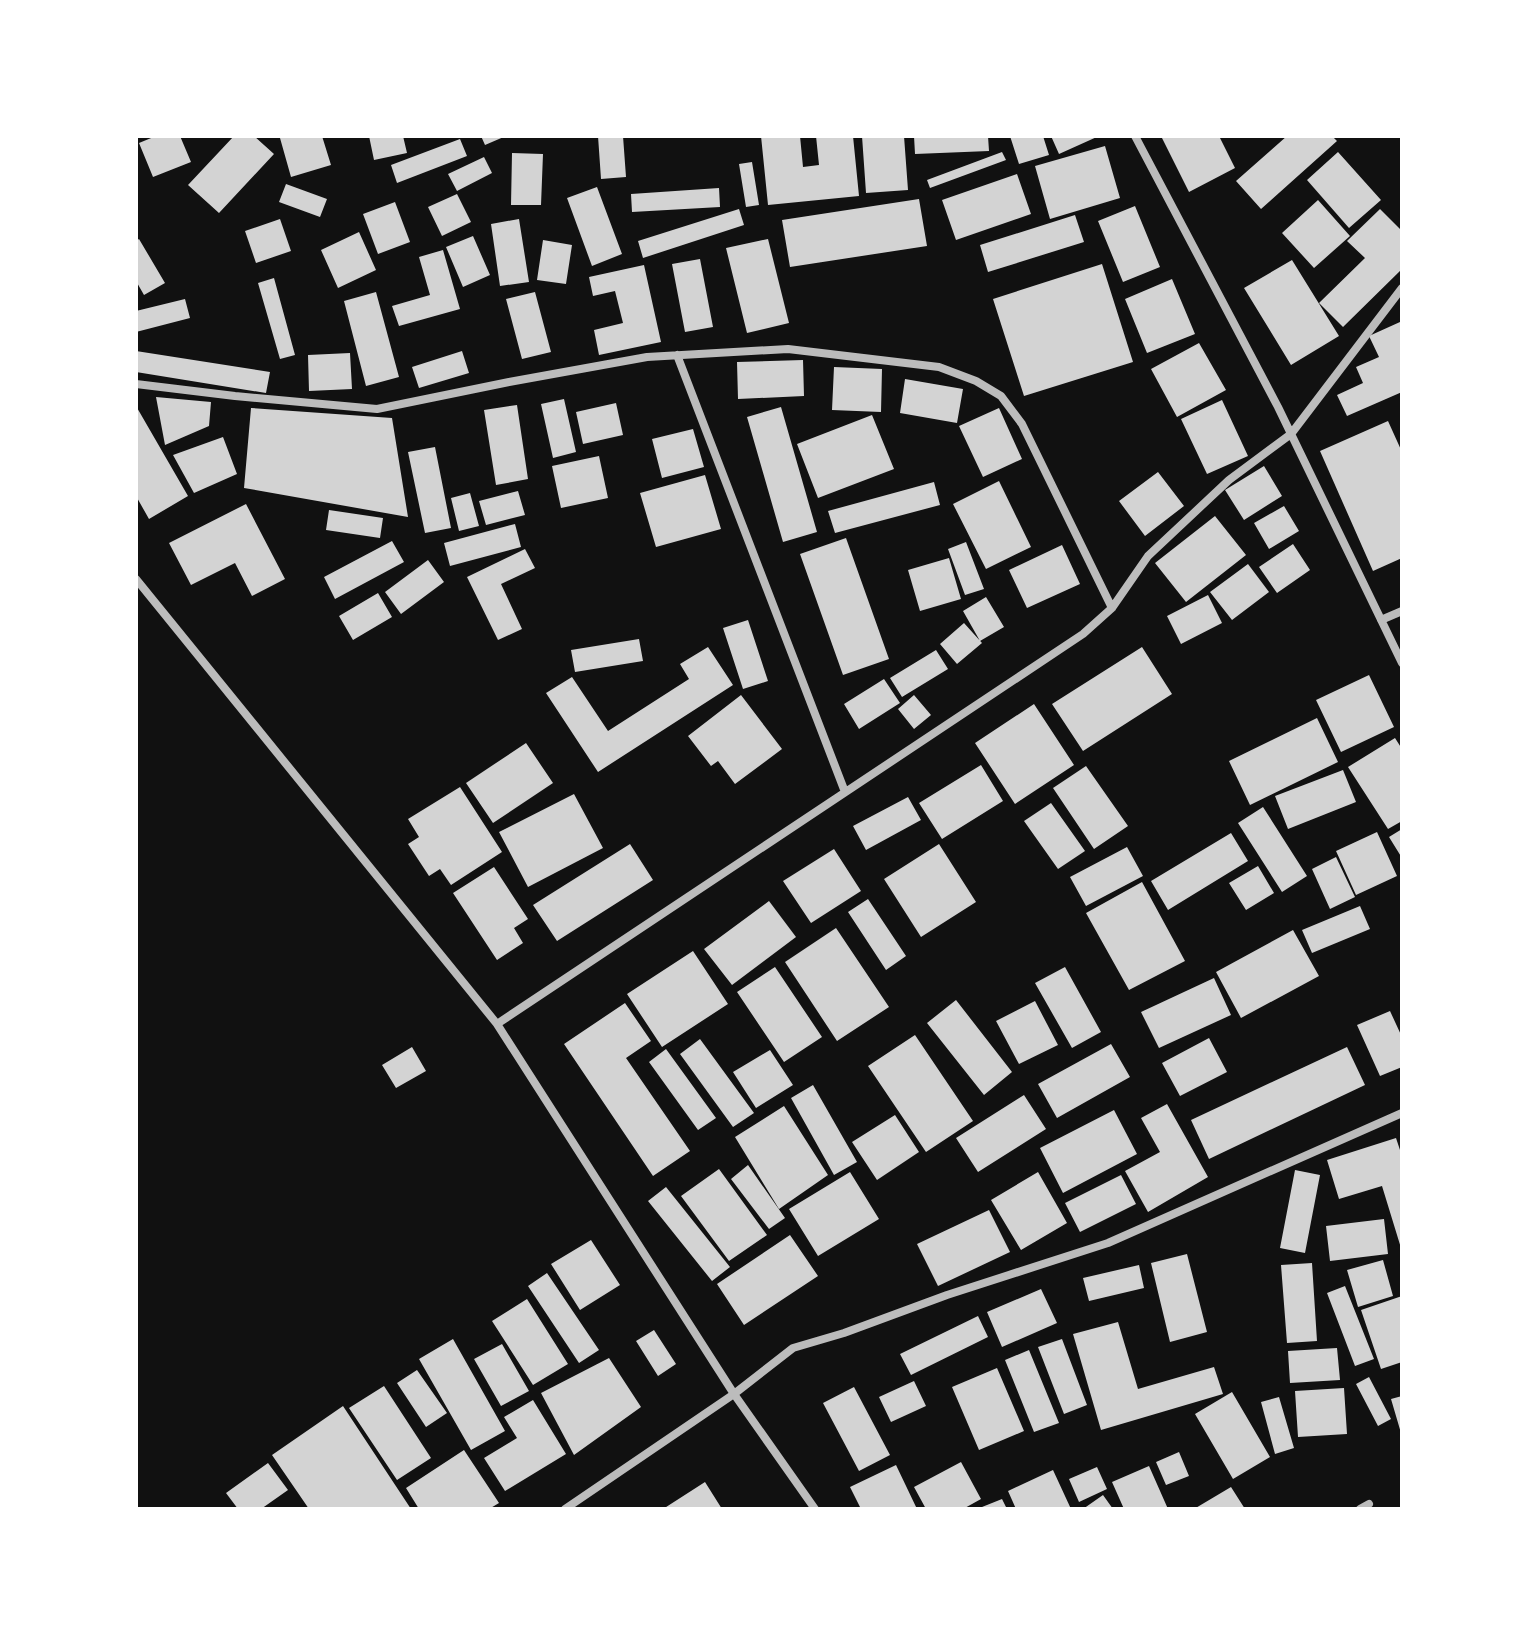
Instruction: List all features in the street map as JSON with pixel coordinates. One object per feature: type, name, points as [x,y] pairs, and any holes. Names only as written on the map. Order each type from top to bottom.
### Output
[{"type":"street","points":[[1135,136],[1291,434],[1402,663]]},
{"type":"street","points":[[497,1024],[1083,634],[1112,608],[1148,556],[1229,480],[1291,434],[1402,288]]},
{"type":"street","points":[[136,384],[377,409],[647,357],[788,349],[939,367],[976,381],[1001,396],[1022,424],[1112,608]]},
{"type":"street","points":[[677,355],[845,792]]},
{"type":"street","points":[[136,579],[497,1024],[734,1394],[815,1509]]},
{"type":"street","points":[[1381,620],[1402,611]]},
{"type":"street","points":[[565,1509],[734,1394],[793,1348],[1108,1243],[1402,1113]]},
{"type":"building","points":[[156,136],[180,136],[191,162],[153,177],[139,143]]},
{"type":"building","points":[[234,136],[254,136],[274,154],[219,213],[188,185]]},
{"type":"building","points":[[322,136],[331,165],[291,177],[280,138]]},
{"type":"building","points":[[369,136],[403,136],[407,153],[374,160]]},
{"type":"building","points":[[481,136],[506,136],[485,145]]},
{"type":"building","points":[[598,136],[623,136],[626,177],[601,179]]},
{"type":"building","points":[[761,136],[800,136],[803,167],[819,165],[816,136],[853,136],[859,196],[768,205]]},
{"type":"building","points":[[862,136],[904,136],[908,190],[866,193]]},
{"type":"building","points":[[914,136],[988,136],[989,151],[915,154]]},
{"type":"building","points":[[1010,136],[1043,136],[1049,155],[1019,164]]},
{"type":"building","points":[[1051,136],[1099,136],[1059,154]]},
{"type":"building","points":[[1161,136],[1219,136],[1235,168],[1189,192]]},
{"type":"building","points":[[1287,136],[1332,136],[1337,141],[1261,209],[1236,181]]},
{"type":"building","points":[[460,139],[467,156],[397,183],[391,165]]},
{"type":"building","points":[[1105,146],[1120,198],[1050,219],[1035,166]]},
{"type":"building","points":[[1002,152],[1006,160],[930,188],[927,180]]},
{"type":"building","points":[[1338,152],[1381,200],[1349,228],[1307,180]]},
{"type":"building","points":[[512,153],[543,154],[541,205],[511,205]]},
{"type":"building","points":[[484,157],[492,173],[457,191],[448,174]]},
{"type":"building","points":[[752,162],[759,205],[746,207],[739,164]]},
{"type":"building","points":[[1017,174],[1031,214],[956,240],[942,200]]},
{"type":"building","points":[[286,184],[327,199],[320,217],[279,202]]},
{"type":"building","points":[[597,187],[622,254],[592,266],[567,198]]},
{"type":"building","points":[[719,188],[720,207],[632,212],[631,194]]},
{"type":"building","points":[[457,194],[471,222],[442,236],[428,207]]},
{"type":"building","points":[[919,199],[927,246],[790,267],[782,220]]},
{"type":"building","points":[[1318,200],[1350,236],[1314,268],[1282,233]]},
{"type":"building","points":[[395,202],[410,242],[378,254],[363,214]]},
{"type":"building","points":[[1135,206],[1160,267],[1123,282],[1098,221]]},
{"type":"building","points":[[739,209],[744,225],[643,258],[638,241]]},
{"type":"building","points":[[1380,209],[1402,231],[1402,269],[1343,327],[1319,303],[1365,258],[1347,241]]},
{"type":"building","points":[[1075,215],[1084,242],[988,272],[980,245]]},
{"type":"building","points":[[280,219],[291,251],[256,263],[245,231]]},
{"type":"building","points":[[519,219],[529,282],[500,286],[491,224]]},
{"type":"building","points":[[359,232],[376,270],[338,288],[321,250]]},
{"type":"building","points":[[473,236],[490,275],[463,287],[446,247]]},
{"type":"building","points":[[139,239],[165,283],[144,295],[136,281],[136,241]]},
{"type":"building","points":[[768,239],[789,323],[747,333],[726,248]]},
{"type":"building","points":[[543,240],[572,245],[566,284],[537,280]]},
{"type":"building","points":[[443,250],[460,309],[399,326],[392,306],[430,295],[419,257]]},
{"type":"building","points":[[700,259],[713,327],[685,332],[672,264]]},
{"type":"building","points":[[1292,260],[1339,336],[1291,365],[1244,288]]},
{"type":"building","points":[[1102,264],[1133,362],[1024,396],[993,299]]},
{"type":"building","points":[[644,265],[661,342],[599,355],[594,330],[623,323],[615,291],[593,296],[589,277]]},
{"type":"building","points":[[274,278],[295,355],[280,359],[258,283]]},
{"type":"building","points":[[1172,279],[1195,334],[1147,353],[1125,299]]},
{"type":"building","points":[[376,292],[399,377],[366,386],[344,301]]},
{"type":"building","points":[[535,292],[551,352],[522,359],[506,299]]},
{"type":"building","points":[[185,299],[190,318],[136,332],[136,311]]},
{"type":"building","points":[[1400,322],[1402,392],[1347,416],[1337,395],[1363,383],[1356,367],[1379,357],[1369,336]]},
{"type":"building","points":[[1199,343],[1226,390],[1177,417],[1151,369]]},
{"type":"building","points":[[136,351],[270,372],[266,393],[136,372]]},
{"type":"building","points":[[462,351],[469,373],[419,388],[412,367]]},
{"type":"building","points":[[350,353],[352,389],[309,391],[308,355]]},
{"type":"building","points":[[803,360],[804,396],[738,399],[737,362]]},
{"type":"building","points":[[834,367],[882,369],[881,412],[832,410]]},
{"type":"building","points":[[905,379],[963,389],[957,423],[900,413]]},
{"type":"building","points":[[156,397],[211,402],[209,426],[165,445]]},
{"type":"building","points":[[564,399],[576,452],[553,458],[541,404]]},
{"type":"building","points":[[1222,400],[1248,456],[1207,474],[1181,419]]},
{"type":"building","points":[[616,403],[623,435],[583,444],[576,412]]},
{"type":"building","points":[[517,405],[528,479],[496,485],[484,410]]},
{"type":"building","points":[[136,406],[188,496],[149,519],[136,496]]},
{"type":"building","points":[[781,407],[817,532],[783,542],[747,417]]},
{"type":"building","points":[[251,408],[392,418],[408,517],[244,488]]},
{"type":"building","points":[[999,408],[1022,459],[983,477],[959,426]]},
{"type":"building","points":[[872,415],[894,469],[818,498],[797,444]]},
{"type":"building","points":[[1388,421],[1402,452],[1402,558],[1373,571],[1320,451]]},
{"type":"building","points":[[693,429],[704,467],[662,478],[652,439]]},
{"type":"building","points":[[223,437],[237,474],[194,493],[173,455]]},
{"type":"building","points":[[435,447],[451,528],[425,533],[408,452]]},
{"type":"building","points":[[599,456],[608,498],[561,508],[552,466]]},
{"type":"building","points":[[1264,466],[1282,496],[1244,520],[1225,490]]},
{"type":"building","points":[[1158,472],[1184,506],[1145,536],[1119,501]]},
{"type":"building","points":[[705,475],[721,529],[656,547],[640,493]]},
{"type":"building","points":[[999,481],[1031,547],[986,569],[953,504]]},
{"type":"building","points":[[934,482],[940,505],[835,533],[828,511]]},
{"type":"building","points":[[518,491],[525,515],[486,525],[479,501]]},
{"type":"building","points":[[470,493],[479,526],[459,531],[451,498]]},
{"type":"building","points":[[246,504],[285,579],[252,596],[235,563],[191,585],[169,543]]},
{"type":"building","points":[[1284,506],[1299,531],[1269,549],[1254,523]]},
{"type":"building","points":[[329,510],[383,518],[380,538],[326,530]]},
{"type":"building","points":[[1215,516],[1246,555],[1186,602],[1155,563]]},
{"type":"building","points":[[515,524],[521,547],[450,566],[444,543]]},
{"type":"building","points":[[846,538],[889,659],[843,675],[800,554]]},
{"type":"building","points":[[392,541],[404,562],[335,599],[324,577]]},
{"type":"building","points":[[966,542],[984,589],[965,595],[948,549]]},
{"type":"building","points":[[1293,544],[1310,570],[1277,593],[1259,567]]},
{"type":"building","points":[[1062,545],[1080,584],[1027,608],[1009,570]]},
{"type":"building","points":[[525,549],[535,568],[501,584],[522,629],[498,640],[467,577]]},
{"type":"building","points":[[949,558],[961,599],[920,611],[908,570]]},
{"type":"building","points":[[428,560],[444,582],[401,614],[385,592]]},
{"type":"building","points":[[1248,564],[1269,592],[1232,620],[1210,592]]},
{"type":"building","points":[[378,593],[392,617],[353,640],[339,616]]},
{"type":"building","points":[[1208,595],[1222,623],[1181,644],[1167,616]]},
{"type":"building","points":[[986,597],[1004,627],[980,641],[963,611]]},
{"type":"building","points":[[748,620],[768,681],[743,689],[723,628]]},
{"type":"building","points":[[964,623],[982,643],[957,664],[940,644]]},
{"type":"building","points":[[639,639],[643,661],[575,672],[571,650]]},
{"type":"building","points":[[708,647],[733,685],[598,772],[546,693],[572,677],[608,731],[689,679],[680,664]]},
{"type":"building","points":[[1142,647],[1172,694],[1083,751],[1052,704]]},
{"type":"building","points":[[936,650],[948,669],[902,697],[890,678]]},
{"type":"building","points":[[1369,675],[1394,727],[1341,752],[1316,700]]},
{"type":"building","points":[[884,679],[900,703],[859,729],[844,704]]},
{"type":"building","points":[[741,695],[782,749],[735,784],[718,761],[711,766],[688,736]]},
{"type":"building","points":[[914,695],[931,715],[914,729],[898,709]]},
{"type":"building","points":[[1034,704],[1074,765],[1015,804],[975,743]]},
{"type":"building","points":[[1317,718],[1338,762],[1250,805],[1229,761]]},
{"type":"building","points":[[1395,738],[1402,749],[1402,821],[1388,829],[1348,767]]},
{"type":"building","points":[[526,743],[553,783],[493,823],[466,783]]},
{"type":"building","points":[[981,765],[1003,801],[942,839],[919,803]]},
{"type":"building","points":[[1086,766],[1128,826],[1094,849],[1053,788]]},
{"type":"building","points":[[1343,770],[1356,802],[1288,829],[1275,796]]},
{"type":"building","points":[[460,787],[502,852],[451,885],[440,869],[429,876],[408,844],[419,837],[408,819]]},
{"type":"building","points":[[574,794],[603,848],[528,887],[499,832]]},
{"type":"building","points":[[908,797],[921,820],[866,850],[853,826]]},
{"type":"building","points":[[1051,803],[1085,851],[1058,869],[1024,821]]},
{"type":"building","points":[[1263,807],[1307,876],[1282,892],[1238,823]]},
{"type":"building","points":[[1402,829],[1402,858],[1389,837]]},
{"type":"building","points":[[1377,832],[1397,876],[1356,895],[1336,851]]},
{"type":"building","points":[[1231,833],[1248,861],[1168,910],[1151,881]]},
{"type":"building","points":[[630,844],[653,880],[557,941],[533,905]]},
{"type":"building","points":[[939,844],[976,902],[921,937],[884,879]]},
{"type":"building","points":[[1127,847],[1143,876],[1086,906],[1070,877]]},
{"type":"building","points":[[834,849],[861,891],[811,923],[783,881]]},
{"type":"building","points":[[1336,857],[1355,897],[1330,909],[1312,869]]},
{"type":"building","points":[[1258,866],[1274,893],[1246,910],[1229,883]]},
{"type":"building","points":[[494,867],[528,919],[514,928],[523,943],[497,960],[453,893]]},
{"type":"building","points":[[1142,882],[1185,961],[1129,990],[1086,913]]},
{"type":"building","points":[[868,899],[906,956],[886,970],[848,912]]},
{"type":"building","points":[[769,901],[796,937],[732,985],[704,949]]},
{"type":"building","points":[[1360,906],[1370,929],[1312,953],[1302,930]]},
{"type":"building","points":[[836,928],[889,1007],[837,1041],[785,962]]},
{"type":"building","points":[[1293,930],[1319,976],[1241,1018],[1216,972]]},
{"type":"building","points":[[693,951],[728,1004],[662,1047],[627,994]]},
{"type":"building","points":[[775,967],[822,1037],[784,1062],[737,992]]},
{"type":"building","points":[[1065,967],[1101,1032],[1072,1048],[1035,983]]},
{"type":"building","points":[[1214,978],[1231,1015],[1159,1048],[1141,1012]]},
{"type":"building","points":[[956,1000],[1012,1072],[984,1095],[927,1023]]},
{"type":"building","points":[[1035,1001],[1058,1045],[1019,1064],[996,1021]]},
{"type":"building","points":[[625,1003],[651,1041],[626,1058],[690,1151],[653,1176],[564,1044]]},
{"type":"building","points":[[1390,1011],[1402,1037],[1402,1067],[1380,1076],[1357,1025]]},
{"type":"building","points":[[915,1035],[973,1121],[926,1152],[868,1066]]},
{"type":"building","points":[[1209,1038],[1227,1072],[1180,1096],[1162,1063]]},
{"type":"building","points":[[700,1039],[754,1113],[733,1127],[680,1054]]},
{"type":"building","points":[[1111,1044],[1130,1077],[1057,1118],[1038,1084]]},
{"type":"building","points":[[412,1047],[426,1071],[396,1088],[382,1065]]},
{"type":"building","points":[[1347,1047],[1365,1085],[1209,1159],[1191,1120]]},
{"type":"building","points":[[666,1049],[716,1118],[698,1130],[649,1062]]},
{"type":"building","points":[[770,1050],[793,1085],[756,1108],[733,1072]]},
{"type":"building","points":[[813,1085],[857,1162],[834,1175],[791,1098]]},
{"type":"building","points":[[1024,1095],[1046,1129],[978,1172],[956,1138]]},
{"type":"building","points":[[1167,1104],[1208,1177],[1148,1212],[1125,1171],[1160,1152],[1141,1118]]},
{"type":"building","points":[[784,1106],[828,1175],[779,1209],[735,1137]]},
{"type":"building","points":[[1114,1110],[1137,1154],[1063,1193],[1040,1148]]},
{"type":"building","points":[[895,1115],[919,1152],[877,1180],[852,1142]]},
{"type":"building","points":[[1396,1138],[1402,1156],[1401,1248],[1382,1186],[1339,1199],[1327,1160]]},
{"type":"building","points":[[748,1165],[785,1218],[769,1229],[731,1179]]},
{"type":"building","points":[[719,1169],[767,1235],[729,1261],[681,1196]]},
{"type":"building","points":[[1295,1170],[1320,1175],[1305,1253],[1280,1248]]},
{"type":"building","points":[[850,1172],[879,1219],[818,1256],[789,1209]]},
{"type":"building","points":[[1038,1172],[1067,1223],[1021,1250],[991,1200]]},
{"type":"building","points":[[1121,1175],[1136,1204],[1080,1232],[1065,1203]]},
{"type":"building","points":[[666,1187],[730,1267],[712,1281],[648,1201]]},
{"type":"building","points":[[989,1210],[1010,1252],[938,1286],[917,1244]]},
{"type":"building","points":[[1384,1219],[1388,1254],[1330,1261],[1326,1226]]},
{"type":"building","points":[[790,1235],[818,1276],[744,1325],[717,1284]]},
{"type":"building","points":[[591,1240],[620,1285],[580,1310],[551,1264]]},
{"type":"building","points":[[1187,1254],[1207,1332],[1170,1342],[1151,1263]]},
{"type":"building","points":[[1383,1260],[1393,1296],[1358,1307],[1347,1270]]},
{"type":"building","points":[[1312,1263],[1317,1341],[1287,1343],[1281,1265]]},
{"type":"building","points":[[1139,1265],[1144,1288],[1089,1301],[1083,1278]]},
{"type":"building","points":[[547,1273],[599,1350],[579,1363],[528,1286]]},
{"type":"building","points":[[1345,1286],[1374,1359],[1355,1366],[1327,1293]]},
{"type":"building","points":[[1041,1289],[1057,1323],[1002,1347],[987,1312]]},
{"type":"building","points":[[1402,1296],[1402,1362],[1381,1369],[1361,1310]]},
{"type":"building","points":[[527,1299],[568,1364],[533,1385],[492,1321]]},
{"type":"building","points":[[978,1316],[988,1337],[911,1375],[900,1354]]},
{"type":"building","points":[[1118,1322],[1138,1389],[1214,1367],[1223,1394],[1101,1430],[1073,1334]]},
{"type":"building","points":[[654,1330],[676,1364],[658,1376],[636,1341]]},
{"type":"building","points":[[453,1339],[505,1431],[471,1450],[419,1359]]},
{"type":"building","points":[[1062,1339],[1087,1405],[1064,1414],[1038,1347]]},
{"type":"building","points":[[502,1344],[529,1391],[501,1406],[474,1359]]},
{"type":"building","points":[[1337,1348],[1340,1380],[1290,1383],[1288,1351]]},
{"type":"building","points":[[1029,1350],[1059,1423],[1034,1432],[1005,1360]]},
{"type":"building","points":[[609,1358],[641,1407],[574,1455],[541,1393]]},
{"type":"building","points":[[997,1368],[1024,1431],[979,1450],[952,1387]]},
{"type":"building","points":[[417,1370],[447,1413],[426,1427],[397,1383]]},
{"type":"building","points":[[1369,1377],[1391,1419],[1378,1426],[1356,1384]]},
{"type":"building","points":[[914,1381],[926,1406],[891,1422],[879,1397]]},
{"type":"building","points":[[384,1386],[431,1458],[397,1480],[349,1408]]},
{"type":"building","points":[[854,1387],[890,1455],[859,1471],[823,1403]]},
{"type":"building","points":[[1344,1388],[1347,1434],[1298,1437],[1295,1391]]},
{"type":"building","points":[[1232,1392],[1270,1457],[1233,1479],[1195,1414]]},
{"type":"building","points":[[1402,1396],[1402,1433],[1401,1433],[1391,1399]]},
{"type":"building","points":[[1279,1397],[1294,1448],[1275,1454],[1261,1402]]},
{"type":"building","points":[[533,1400],[566,1454],[505,1491],[484,1458],[517,1438],[504,1417]]},
{"type":"building","points":[[343,1406],[411,1509],[309,1509],[272,1455]]},
{"type":"building","points":[[464,1450],[499,1503],[489,1509],[419,1509],[406,1488]]},
{"type":"building","points":[[1179,1452],[1189,1476],[1166,1485],[1156,1462]]},
{"type":"building","points":[[961,1462],[981,1499],[963,1509],[926,1509],[914,1487]]},
{"type":"building","points":[[268,1463],[288,1490],[261,1509],[238,1509],[226,1493]]},
{"type":"building","points":[[896,1465],[917,1509],[861,1509],[850,1487]]},
{"type":"building","points":[[1149,1466],[1168,1509],[1124,1509],[1112,1482]]},
{"type":"building","points":[[1097,1467],[1107,1489],[1079,1502],[1069,1479]]},
{"type":"building","points":[[1053,1470],[1071,1509],[1016,1509],[1008,1491]]},
{"type":"building","points":[[705,1482],[722,1509],[663,1509]]},
{"type":"building","points":[[1231,1487],[1245,1509],[1194,1509]]},
{"type":"building","points":[[1103,1495],[1113,1509],[1083,1509]]},
{"type":"building","points":[[1002,1499],[1007,1509],[977,1509]]}]
